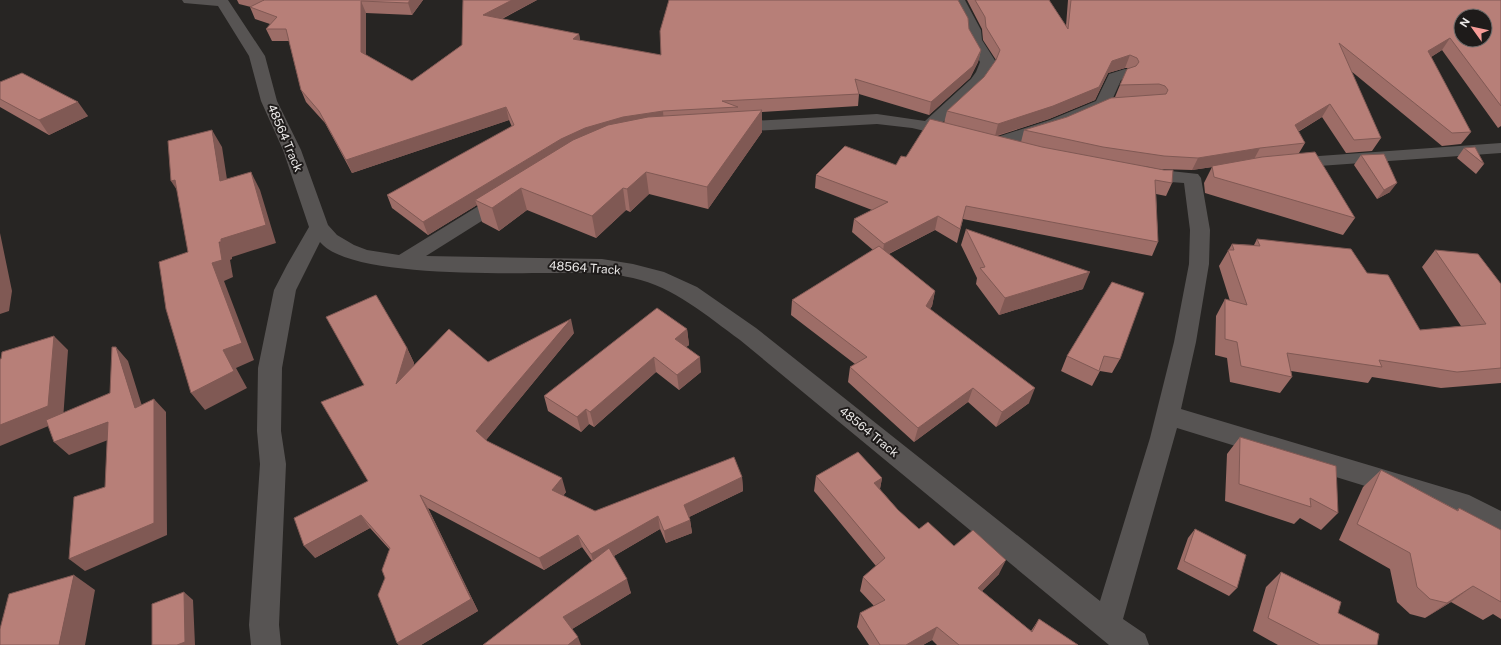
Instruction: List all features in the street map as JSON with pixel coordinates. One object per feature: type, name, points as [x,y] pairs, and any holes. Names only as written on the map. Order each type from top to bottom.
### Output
[{"type":"street","name":"48564 Track","points":[[189,0],[224,1],[257,56],[269,100],[292,150],[319,227],[330,240],[347,250],[364,256],[402,262],[475,265],[602,266],[656,277],[689,292],[748,334],[1107,625],[1134,645]]},
{"type":"street","points":[[929,126],[977,82],[984,73],[988,62],[975,40],[974,30],[959,2]]},
{"type":"street","points":[[984,140],[1056,124],[1110,104],[1109,92],[1113,79],[1116,76],[1125,74]]},
{"type":"street","points":[[718,127],[877,119],[929,126],[1032,152]]},
{"type":"street","points":[[1276,165],[1501,148]]},
{"type":"street","points":[[1107,625],[1167,415],[1185,342],[1199,264],[1199,177],[1158,176],[1128,171]]},
{"type":"street","points":[[402,262],[519,189]]},
{"type":"street","points":[[266,645],[264,625],[273,464],[269,431],[270,368],[285,290],[297,264],[319,227]]},
{"type":"street","points":[[1167,415],[1460,503],[1501,525]]},
{"type":"building","points":[[264,0],[410,0],[408,3],[361,1],[361,52],[412,81],[462,45],[463,0],[512,0],[483,15],[579,34],[573,39],[661,55],[660,31],[669,0],[958,0],[968,18],[969,29],[981,50],[973,66],[931,102],[855,79],[859,94],[722,101],[738,107],[663,111],[623,117],[585,128],[561,139],[423,222],[387,195],[514,125],[506,107],[346,160],[319,111],[301,90],[286,29],[266,29],[277,17],[250,7]]},
{"type":"building","points":[[975,0],[1049,0],[1068,29],[1071,0],[1501,0],[1501,106],[1458,48],[1493,48],[1493,8],[1453,8],[1453,42],[1450,38],[1428,51],[1471,132],[1452,133],[1339,43],[1381,138],[1354,140],[1330,104],[1295,125],[1305,143],[1260,148],[1198,158],[1164,156],[1103,147],[1024,130],[1067,117],[1111,98],[1166,94],[1168,90],[1165,86],[1159,84],[1120,85],[1127,69],[1136,66],[1139,62],[1137,58],[1130,55],[1112,61],[1099,87],[1053,106],[998,124],[947,111],[984,77],[996,60],[1000,50],[986,27],[985,17]]},
{"type":"building","points":[[22,73],[78,102],[39,120],[0,99],[0,82]]},
{"type":"building","points":[[762,110],[707,187],[646,172],[627,189],[623,188],[592,216],[521,188],[492,208],[475,200],[573,140],[608,125],[648,117]]},
{"type":"building","points":[[930,119],[1042,147],[1164,170],[1173,170],[1172,183],[1155,180],[1158,242],[966,206],[960,229],[938,216],[884,244],[854,219],[888,202],[816,175],[845,146],[896,165],[901,156],[906,157]]},
{"type":"building","points":[[212,130],[220,181],[251,172],[266,225],[221,239],[221,242],[219,242],[222,260],[212,263],[242,343],[223,350],[234,371],[191,393],[166,309],[159,262],[188,252],[175,180],[171,181],[168,141]]},
{"type":"building","points":[[1475,147],[1484,164],[1464,148]]},
{"type":"building","points":[[1315,152],[1355,218],[1214,177],[1212,166],[1262,157]]},
{"type":"building","points":[[1384,154],[1397,183],[1384,190],[1361,155]]},
{"type":"building","points":[[966,229],[1090,272],[1005,298],[980,268],[985,267]]},
{"type":"building","points":[[1257,239],[1351,249],[1367,273],[1388,275],[1420,330],[1486,324],[1435,250],[1478,254],[1501,284],[1501,368],[1457,372],[1379,360],[1382,367],[1287,353],[1292,377],[1241,366],[1237,342],[1225,339],[1225,299],[1247,305],[1228,250],[1234,250],[1232,244],[1260,246]]},
{"type":"building","points":[[879,246],[935,291],[926,306],[1035,388],[1002,412],[973,388],[918,428],[850,367],[867,357],[792,300]]},
{"type":"building","points":[[1112,282],[1144,293],[1120,359],[1104,356],[1099,371],[1067,356]]},
{"type":"building","points":[[376,295],[407,348],[396,384],[449,329],[488,362],[571,319],[476,431],[487,441],[562,478],[552,490],[595,511],[734,457],[742,477],[684,505],[690,520],[664,531],[658,516],[591,554],[578,535],[539,558],[420,495],[471,599],[397,643],[378,595],[385,578],[382,570],[390,548],[361,515],[304,546],[294,518],[368,481],[321,402],[364,385],[326,317]]},
{"type":"building","points":[[657,308],[687,329],[675,339],[700,357],[677,375],[654,357],[590,412],[586,409],[577,417],[544,396]]},
{"type":"building","points":[[54,336],[48,406],[0,425],[0,359],[2,352]]},
{"type":"building","points":[[112,347],[116,347],[135,408],[154,399],[154,523],[69,559],[74,497],[105,487],[108,422],[54,442],[46,420],[110,393]]},
{"type":"building","points":[[1240,437],[1336,466],[1338,513],[1310,498],[1311,507],[1239,484]]},
{"type":"building","points":[[858,452],[882,478],[874,483],[898,510],[919,529],[928,522],[954,546],[973,530],[1006,560],[978,588],[1032,632],[1039,619],[1078,645],[959,645],[937,627],[906,645],[880,645],[860,613],[885,600],[863,577],[885,558],[816,476]]},
{"type":"building","points":[[1381,470],[1458,511],[1459,508],[1501,530],[1501,602],[1473,586],[1447,603],[1430,599],[1417,587],[1410,553],[1357,524]]},
{"type":"building","points":[[1195,529],[1246,555],[1237,588],[1184,561]]},
{"type":"building","points":[[609,548],[627,579],[563,617],[578,637],[568,645],[483,645]]},
{"type":"building","points":[[1281,572],[1341,602],[1338,613],[1379,634],[1377,645],[1320,645],[1268,618]]},
{"type":"building","points":[[74,575],[59,645],[0,645],[0,629],[9,594]]},
{"type":"building","points":[[184,592],[185,642],[177,645],[152,645],[152,604]]}]
